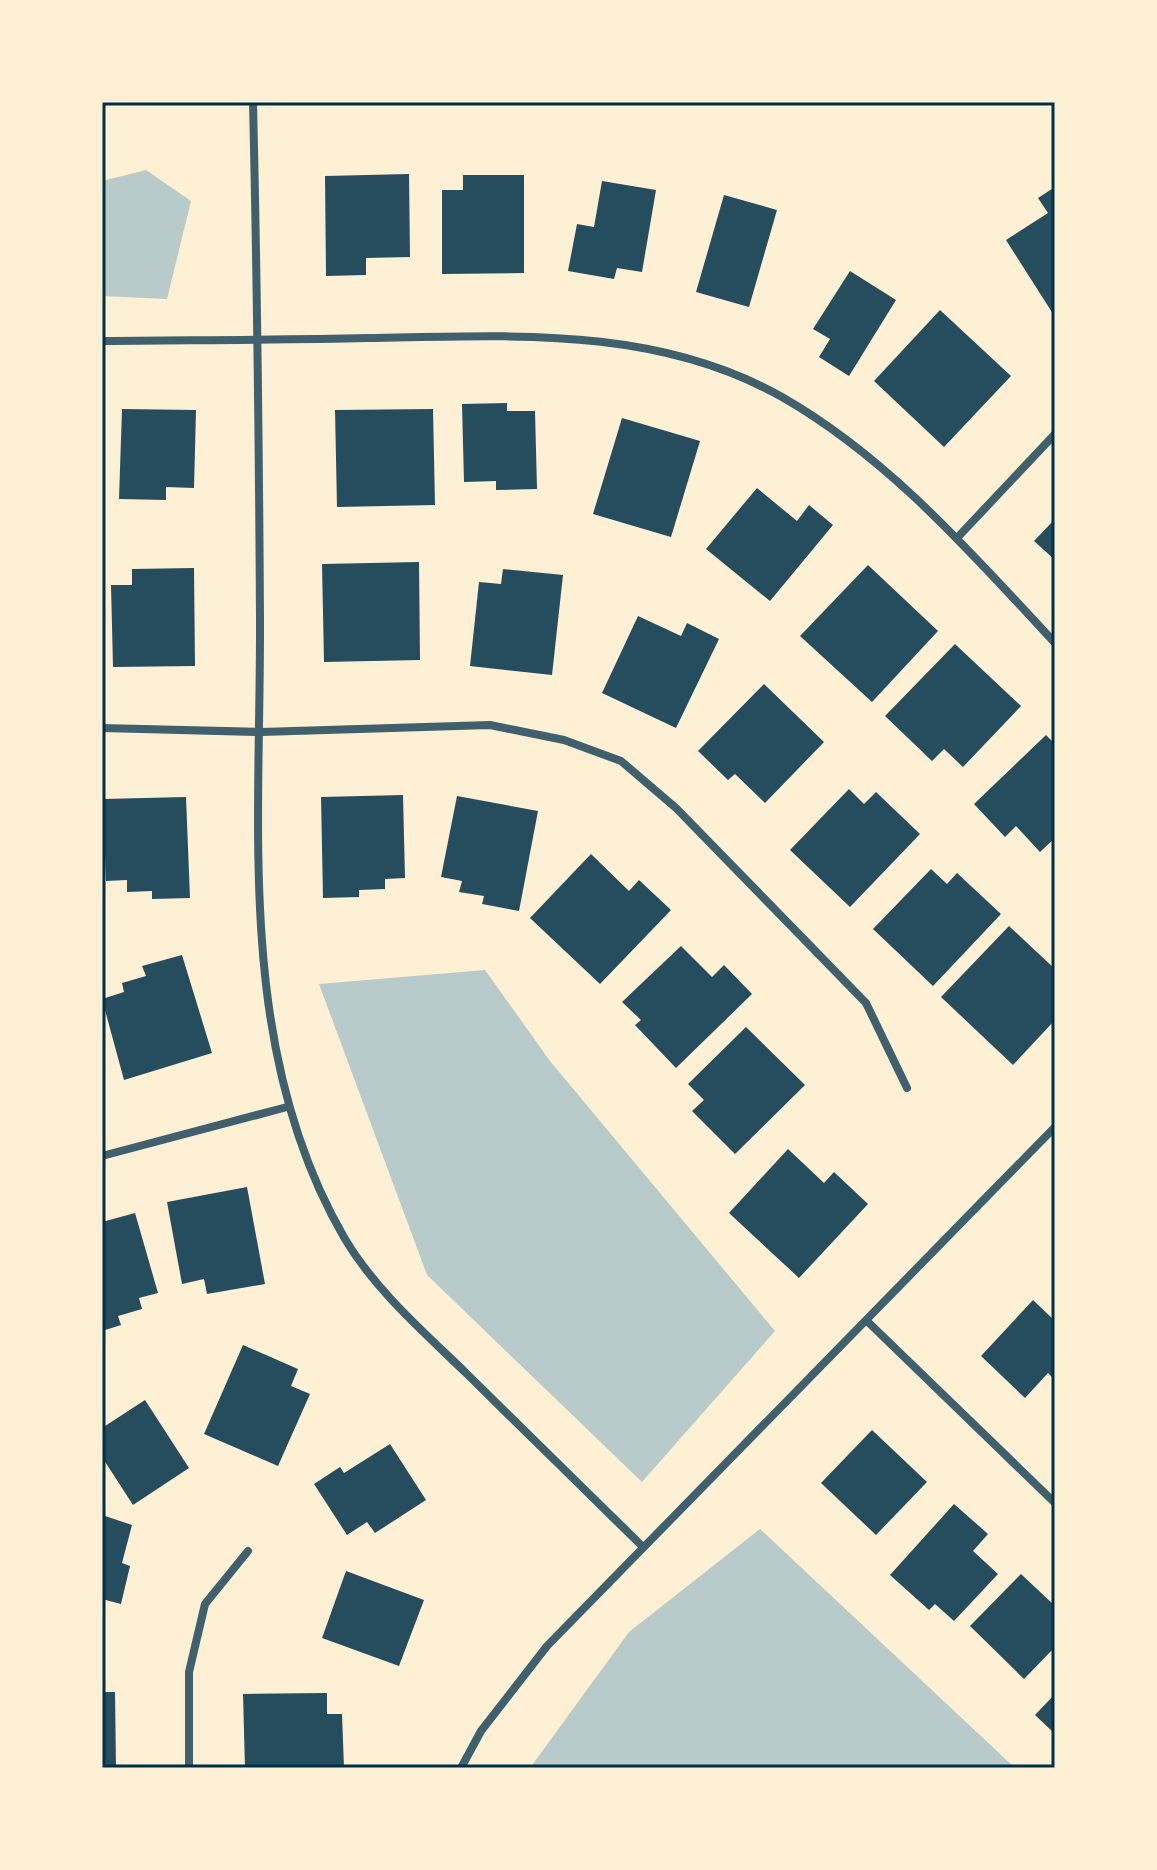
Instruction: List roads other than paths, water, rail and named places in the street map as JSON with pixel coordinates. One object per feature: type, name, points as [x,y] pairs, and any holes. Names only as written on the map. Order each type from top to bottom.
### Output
[{"type":"street","points":[[253,102],[259,340],[263,975],[270,1030],[287,1107],[323,1199],[347,1242],[384,1293],[643,1547]]},
{"type":"street","points":[[102,341],[533,335],[624,342],[705,363],[781,396],[856,446],[957,538],[1055,643]]},
{"type":"street","points":[[957,538],[1055,434]]},
{"type":"street","points":[[102,728],[261,732],[490,725],[564,740],[621,761],[676,808],[866,1003],[907,1088]]},
{"type":"street","points":[[102,1156],[287,1107]]},
{"type":"street","points":[[461,1768],[481,1731],[514,1685],[643,1547],[1055,1127]]},
{"type":"street","points":[[867,1321],[1055,1502]]},
{"type":"street","points":[[189,1768],[189,1672],[205,1604],[248,1551]]}]
